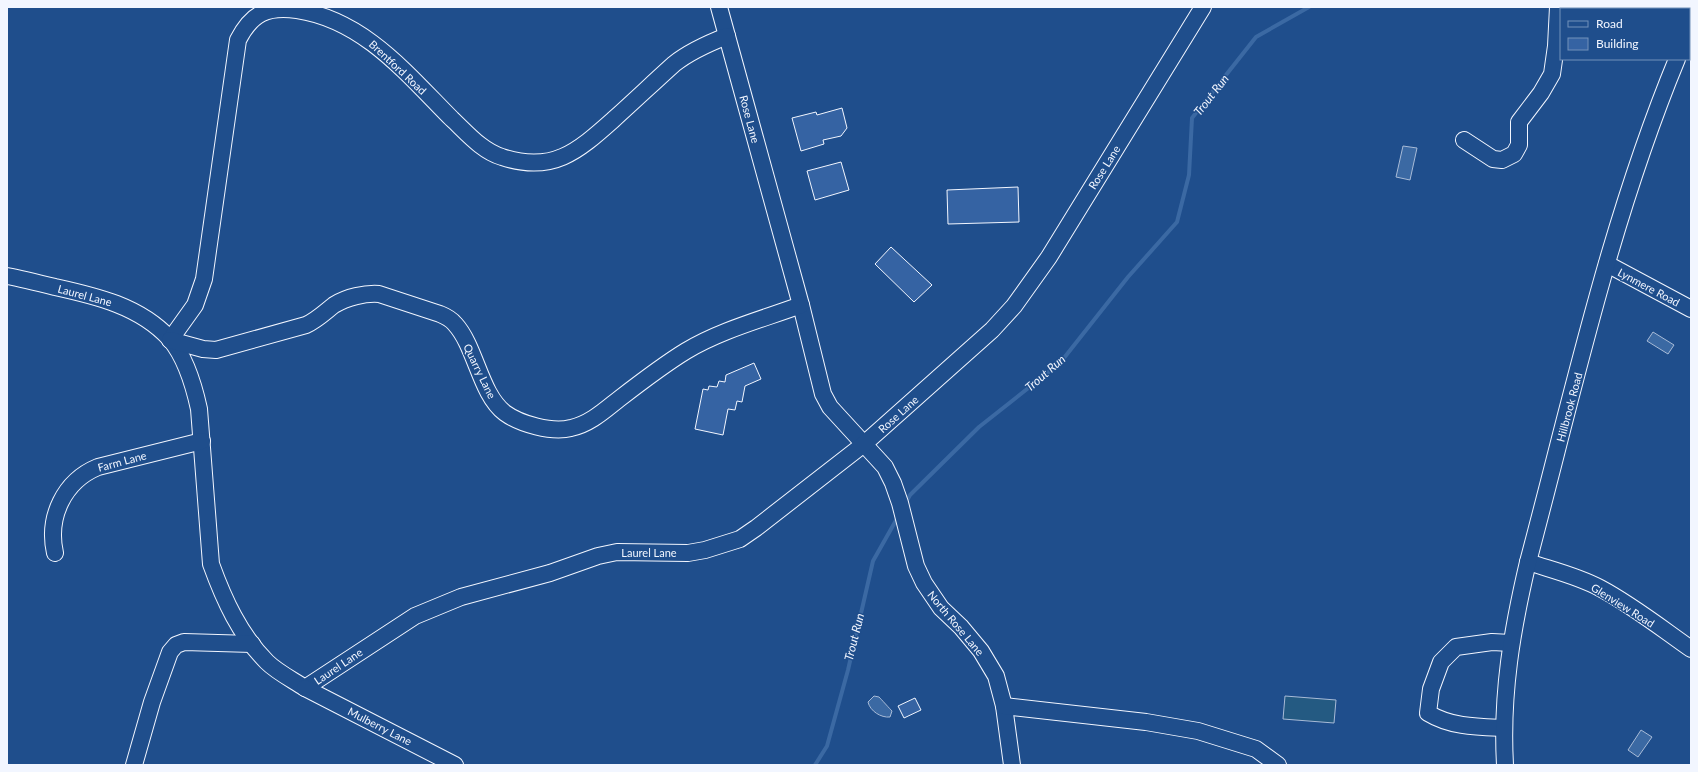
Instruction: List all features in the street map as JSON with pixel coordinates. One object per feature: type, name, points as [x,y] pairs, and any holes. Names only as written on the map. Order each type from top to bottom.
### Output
[{"type":"street","name":"Rose Lane","points":[[719,7],[801,305],[823,394],[830,407],[864,444],[992,330],[1014,306],[1049,257],[1203,7]]},
{"type":"street","points":[[1464,140],[1493,159],[1502,160],[1514,154],[1520,146],[1519,122],[1541,93],[1552,74],[1556,46],[1558,7]]},
{"type":"street","name":"Brentford Road","points":[[170,340],[195,304],[204,279],[238,40],[249,23],[264,11],[283,9],[303,11],[348,27],[368,39],[393,60],[474,141],[500,157],[530,164],[556,160],[579,149],[676,63],[712,42],[727,36]]},
{"type":"street","name":"Hillbrook Road","points":[[1505,765],[1503,728],[1511,643],[1528,562],[1607,264],[1653,121],[1677,60]]},
{"type":"street","name":"Lynmere Road","points":[[1607,264],[1691,309]]},
{"type":"street","name":"Laurel Lane","points":[[7,276],[95,296],[120,304],[152,324],[170,340],[182,359],[196,392],[202,441],[211,564],[231,611],[252,644],[268,663],[305,688],[415,616],[461,597],[550,573],[598,556],[617,552],[688,552],[705,550],[740,539],[864,444]]},
{"type":"street","name":"Quarry Lane","points":[[170,340],[203,349],[216,350],[306,325],[320,318],[336,304],[359,295],[369,293],[379,294],[440,314],[455,323],[462,334],[492,397],[501,409],[518,422],[562,430],[588,422],[660,368],[687,351],[715,337],[801,305]]},
{"type":"street","name":"Farm Lane","points":[[54,553],[53,545],[55,518],[58,506],[66,490],[87,471],[202,441]]},
{"type":"street","name":"North Rose Lane","points":[[864,444],[885,467],[893,482],[916,566],[924,583],[941,608],[961,627],[981,651],[996,676],[1004,706],[1012,765]]},
{"type":"street","name":"Glenview Road","points":[[1528,562],[1585,581],[1599,588],[1622,601],[1691,649]]},
{"type":"street","points":[[134,765],[152,702],[170,652],[176,645],[184,642],[252,644]]},
{"type":"street","points":[[1503,728],[1472,728],[1438,720],[1428,713],[1431,689],[1441,662],[1456,647],[1492,642],[1511,643]]},
{"type":"street","name":"Mulberry Lane","points":[[305,688],[455,765]]},
{"type":"street","points":[[1004,706],[1146,722],[1198,731],[1256,749],[1278,765]]},
{"type":"shaded area","points":[[1403,146],[1417,148],[1410,180],[1396,177]]},
{"type":"shaded area","points":[[1653,332],[1674,345],[1668,354],[1647,341]]},
{"type":"shaded area","points":[[874,696],[879,697],[892,711],[890,717],[880,715],[873,711],[868,702]]},
{"type":"shaded area","points":[[1285,696],[1336,700],[1334,723],[1283,719]]},
{"type":"shaded area","points":[[1641,730],[1652,737],[1638,757],[1628,750]]},
{"type":"building","points":[[842,108],[847,128],[841,136],[823,140],[824,144],[801,151],[792,118],[816,112],[817,115]]},
{"type":"building","points":[[841,162],[849,190],[815,200],[807,171]]},
{"type":"building","points":[[1018,187],[1019,222],[948,224],[947,190]]},
{"type":"building","points":[[891,247],[932,285],[914,302],[875,264]]},
{"type":"building","points":[[754,363],[761,379],[745,386],[742,402],[737,401],[735,410],[728,409],[723,435],[695,429],[703,389],[708,390],[709,386],[717,387],[719,381],[725,382],[726,375]]},
{"type":"building","points":[[915,698],[921,710],[904,718],[898,706]]},
{"type":"waterway","name":"Trout Run","points":[[905,504],[910,495],[979,427],[1060,363],[1128,277],[1177,222],[1189,175],[1192,118],[1256,37],[1309,7]]},
{"type":"waterway","name":"Trout Run","points":[[815,765],[827,746],[848,670],[873,561],[899,515]]}]
